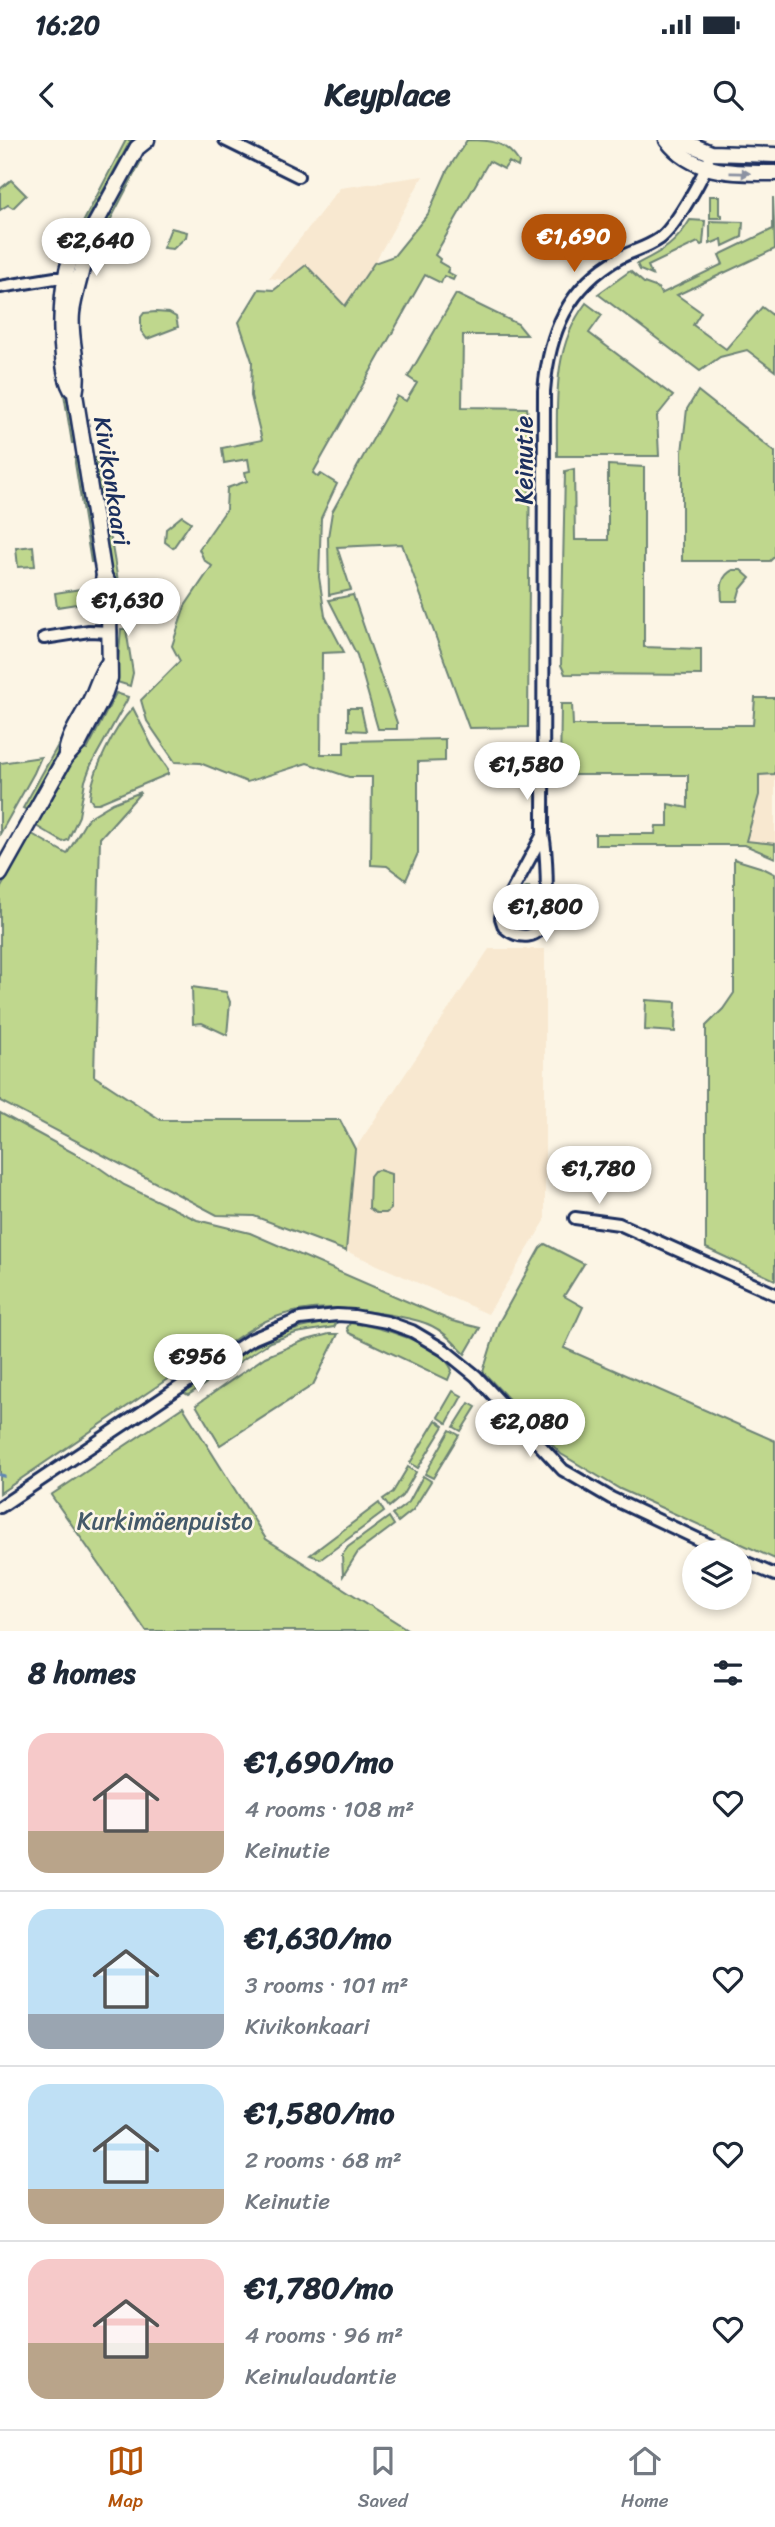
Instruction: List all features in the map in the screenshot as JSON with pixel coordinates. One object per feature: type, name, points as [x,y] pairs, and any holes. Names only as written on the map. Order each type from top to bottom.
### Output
[{"type":"street","points":[[225,140],[298,176]]},
{"type":"street","points":[[667,140],[673,147],[706,168],[720,172],[775,173]]},
{"type":"street","points":[[679,140],[711,153],[775,155]]},
{"type":"street","name":"Kivikonkaari","points":[[0,874],[65,758],[76,748],[101,702],[110,678],[109,611],[113,601],[111,587],[104,576],[75,394],[68,384],[62,345],[61,313],[72,278],[86,251],[85,243],[140,143]]},
{"type":"street","name":"Keinutie","points":[[543,834],[503,908],[501,918],[504,927],[520,937],[534,933],[545,918],[544,391],[548,352],[560,320],[581,290],[598,273],[621,257],[659,239],[673,223],[706,168],[711,153]]},
{"type":"street","points":[[0,287],[72,278]]},
{"type":"street","points":[[44,638],[89,631],[111,632]]},
{"type":"street","points":[[575,1218],[619,1224],[775,1294]]},
{"type":"street","points":[[0,1507],[250,1340],[300,1319],[354,1315],[412,1331],[436,1344],[476,1376],[563,1470],[611,1498],[700,1540]]},
{"type":"street","points":[[752,1565],[775,1575]]},
{"type":"shaded area","points":[[423,176],[333,337],[314,285],[269,278],[340,188]]},
{"type":"shaded area","points":[[696,774],[775,774],[775,858],[745,845],[696,845]]},
{"type":"shaded area","points":[[489,949],[545,949],[545,1221],[488,1314],[346,1251],[355,1149]]},
{"type":"green space","points":[[126,140],[131,140],[81,231],[79,230]]},
{"type":"green space","points":[[467,140],[490,141],[503,146],[519,162],[518,167],[509,162],[504,169],[489,161],[435,255],[440,259],[439,262],[449,268],[447,272],[455,276],[453,280],[444,276],[441,283],[425,275],[313,473],[318,477],[321,474],[337,484],[321,518],[319,577],[325,616],[344,652],[322,653],[321,754],[344,754],[344,741],[445,739],[445,761],[418,762],[418,853],[406,880],[387,866],[371,865],[372,777],[349,777],[307,763],[247,782],[200,763],[175,762],[147,721],[141,700],[180,661],[172,646],[185,606],[212,566],[204,560],[199,549],[226,510],[227,488],[247,481],[245,472],[250,471],[248,459],[224,463],[222,448],[262,440],[251,396],[252,361],[239,322],[259,289],[274,290],[306,265],[345,306],[374,263],[394,256],[428,214],[447,171]]},
{"type":"green space","points":[[139,160],[141,161],[99,242],[96,241]]},
{"type":"green space","points":[[11,180],[26,195],[13,208],[8,205],[0,210],[0,189]]},
{"type":"green space","points":[[710,196],[719,196],[719,214],[722,218],[710,218]]},
{"type":"green space","points":[[773,197],[775,249],[677,295],[701,312],[693,325],[726,349],[762,307],[775,317],[775,371],[747,350],[720,357],[700,371],[598,294],[630,271],[644,283],[658,288],[661,294],[723,264],[719,255],[773,229]]},
{"type":"green space","points":[[690,220],[705,221],[703,244],[698,242],[648,266],[652,275],[640,270],[637,264],[667,246],[679,236]]},
{"type":"green space","points":[[710,221],[743,222],[742,237],[723,246],[722,239],[710,244]]},
{"type":"green space","points":[[171,228],[187,232],[186,237],[173,249],[163,248]]},
{"type":"green space","points":[[456,294],[518,324],[527,335],[463,335],[462,407],[527,408],[530,430],[528,727],[469,728],[402,544],[337,547],[351,590],[329,595],[328,537],[332,512],[397,396],[406,401],[417,383],[408,377]]},
{"type":"green space","points":[[586,303],[602,315],[589,333],[673,396],[657,416],[659,456],[557,456],[557,396],[562,357],[575,320]]},
{"type":"green space","points":[[144,313],[169,313],[176,317],[178,327],[147,339],[141,331],[141,317]]},
{"type":"green space","points":[[64,382],[75,443],[72,443]]},
{"type":"green space","points":[[698,391],[775,452],[775,556],[770,561],[682,561],[682,452],[687,409]]},
{"type":"green space","points":[[78,455],[93,562],[75,463]]},
{"type":"green space","points":[[92,458],[97,458],[119,587],[114,587]]},
{"type":"green space","points":[[608,465],[644,467],[644,647],[701,649],[701,675],[565,674],[561,665],[565,471],[574,469],[575,540],[608,540]]},
{"type":"green space","points":[[182,516],[191,522],[173,548],[165,542],[166,529]]},
{"type":"green space","points":[[33,546],[35,566],[18,567],[16,548]]},
{"type":"green space","points":[[733,570],[741,570],[750,578],[740,590],[737,601],[722,601],[724,579]]},
{"type":"green space","points":[[81,589],[83,603],[57,607],[55,593]]},
{"type":"green space","points":[[353,595],[397,729],[378,729],[357,655],[329,600]]},
{"type":"green space","points":[[121,629],[126,629],[133,673],[130,686],[114,681]]},
{"type":"green space","points":[[116,693],[128,697],[127,700],[91,765],[85,781],[79,816],[68,840],[63,842],[36,826],[81,748],[87,750]]},
{"type":"green space","points":[[755,698],[775,698],[775,774],[759,775],[759,795],[746,841],[775,844],[775,858],[745,845],[595,845],[595,834],[655,834],[656,826],[668,826],[668,804],[688,808],[688,775],[560,775],[561,704],[572,704],[573,725],[753,725]]},
{"type":"green space","points":[[133,708],[152,746],[168,769],[168,774],[99,803],[93,803],[90,799],[91,789],[99,764],[119,726]]},
{"type":"green space","points":[[348,708],[361,708],[366,731],[348,730]]},
{"type":"green space","points":[[62,738],[65,739],[27,810],[23,808]]},
{"type":"green space","points":[[41,757],[34,773],[0,834],[0,763]]},
{"type":"green space","points":[[141,792],[100,838],[94,1076],[161,1120],[340,1120],[355,1149],[346,1251],[254,1216],[217,1215],[0,1101],[0,889],[32,834],[67,854],[88,818],[113,803]]},
{"type":"green space","points":[[734,859],[775,874],[775,1280],[706,1248],[706,1026],[734,993]]},
{"type":"green space","points":[[529,887],[534,893],[534,920],[527,927],[517,927],[510,921],[512,906],[517,896]]},
{"type":"green space","points":[[192,987],[226,992],[230,1002],[227,1035],[202,1023],[193,1024]]},
{"type":"green space","points":[[646,1000],[676,1002],[675,1032],[645,1030]]},
{"type":"green space","points":[[0,1113],[94,1164],[124,1185],[197,1220],[250,1233],[452,1321],[480,1328],[465,1354],[446,1335],[432,1326],[391,1315],[346,1309],[317,1309],[273,1318],[245,1333],[200,1364],[196,1362],[174,1378],[172,1376],[0,1493]]},
{"type":"green space","points":[[379,1170],[391,1174],[391,1209],[386,1213],[376,1213],[369,1208],[370,1176]]},
{"type":"green space","points":[[545,1244],[584,1264],[564,1296],[583,1307],[564,1348],[775,1441],[775,1559],[752,1549],[752,1540],[733,1540],[620,1489],[561,1454],[483,1372],[498,1324],[540,1248]]},
{"type":"green space","points":[[337,1322],[334,1327],[296,1333],[270,1342],[188,1395],[183,1392],[255,1346],[274,1337],[314,1325]]},
{"type":"green space","points":[[350,1323],[391,1332],[422,1344],[446,1360],[452,1370],[448,1380],[349,1333],[347,1328]]},
{"type":"green space","points":[[338,1334],[313,1385],[220,1445],[196,1405],[265,1357],[303,1341]]},
{"type":"green space","points":[[453,1391],[462,1396],[447,1423],[438,1417]]},
{"type":"green space","points":[[469,1403],[476,1407],[461,1431],[454,1427]]},
{"type":"green space","name":"Kurkimäenpuisto","points":[[183,1407],[266,1539],[410,1631],[146,1631],[51,1495]]},
{"type":"green space","points":[[436,1420],[444,1426],[418,1468],[410,1463]]},
{"type":"green space","points":[[450,1430],[459,1435],[433,1478],[425,1474]]},
{"type":"green space","points":[[408,1467],[416,1472],[402,1496],[389,1507],[383,1499],[393,1492]]},
{"type":"green space","points":[[423,1476],[431,1481],[413,1510],[398,1522],[392,1515],[409,1502]]},
{"type":"green space","points":[[379,1503],[384,1512],[321,1559],[310,1555]]},
{"type":"green space","points":[[389,1517],[394,1525],[358,1552],[343,1576],[342,1555],[348,1547]]},
{"type":"waterway","points":[[0,1475],[4,1476]]}]
